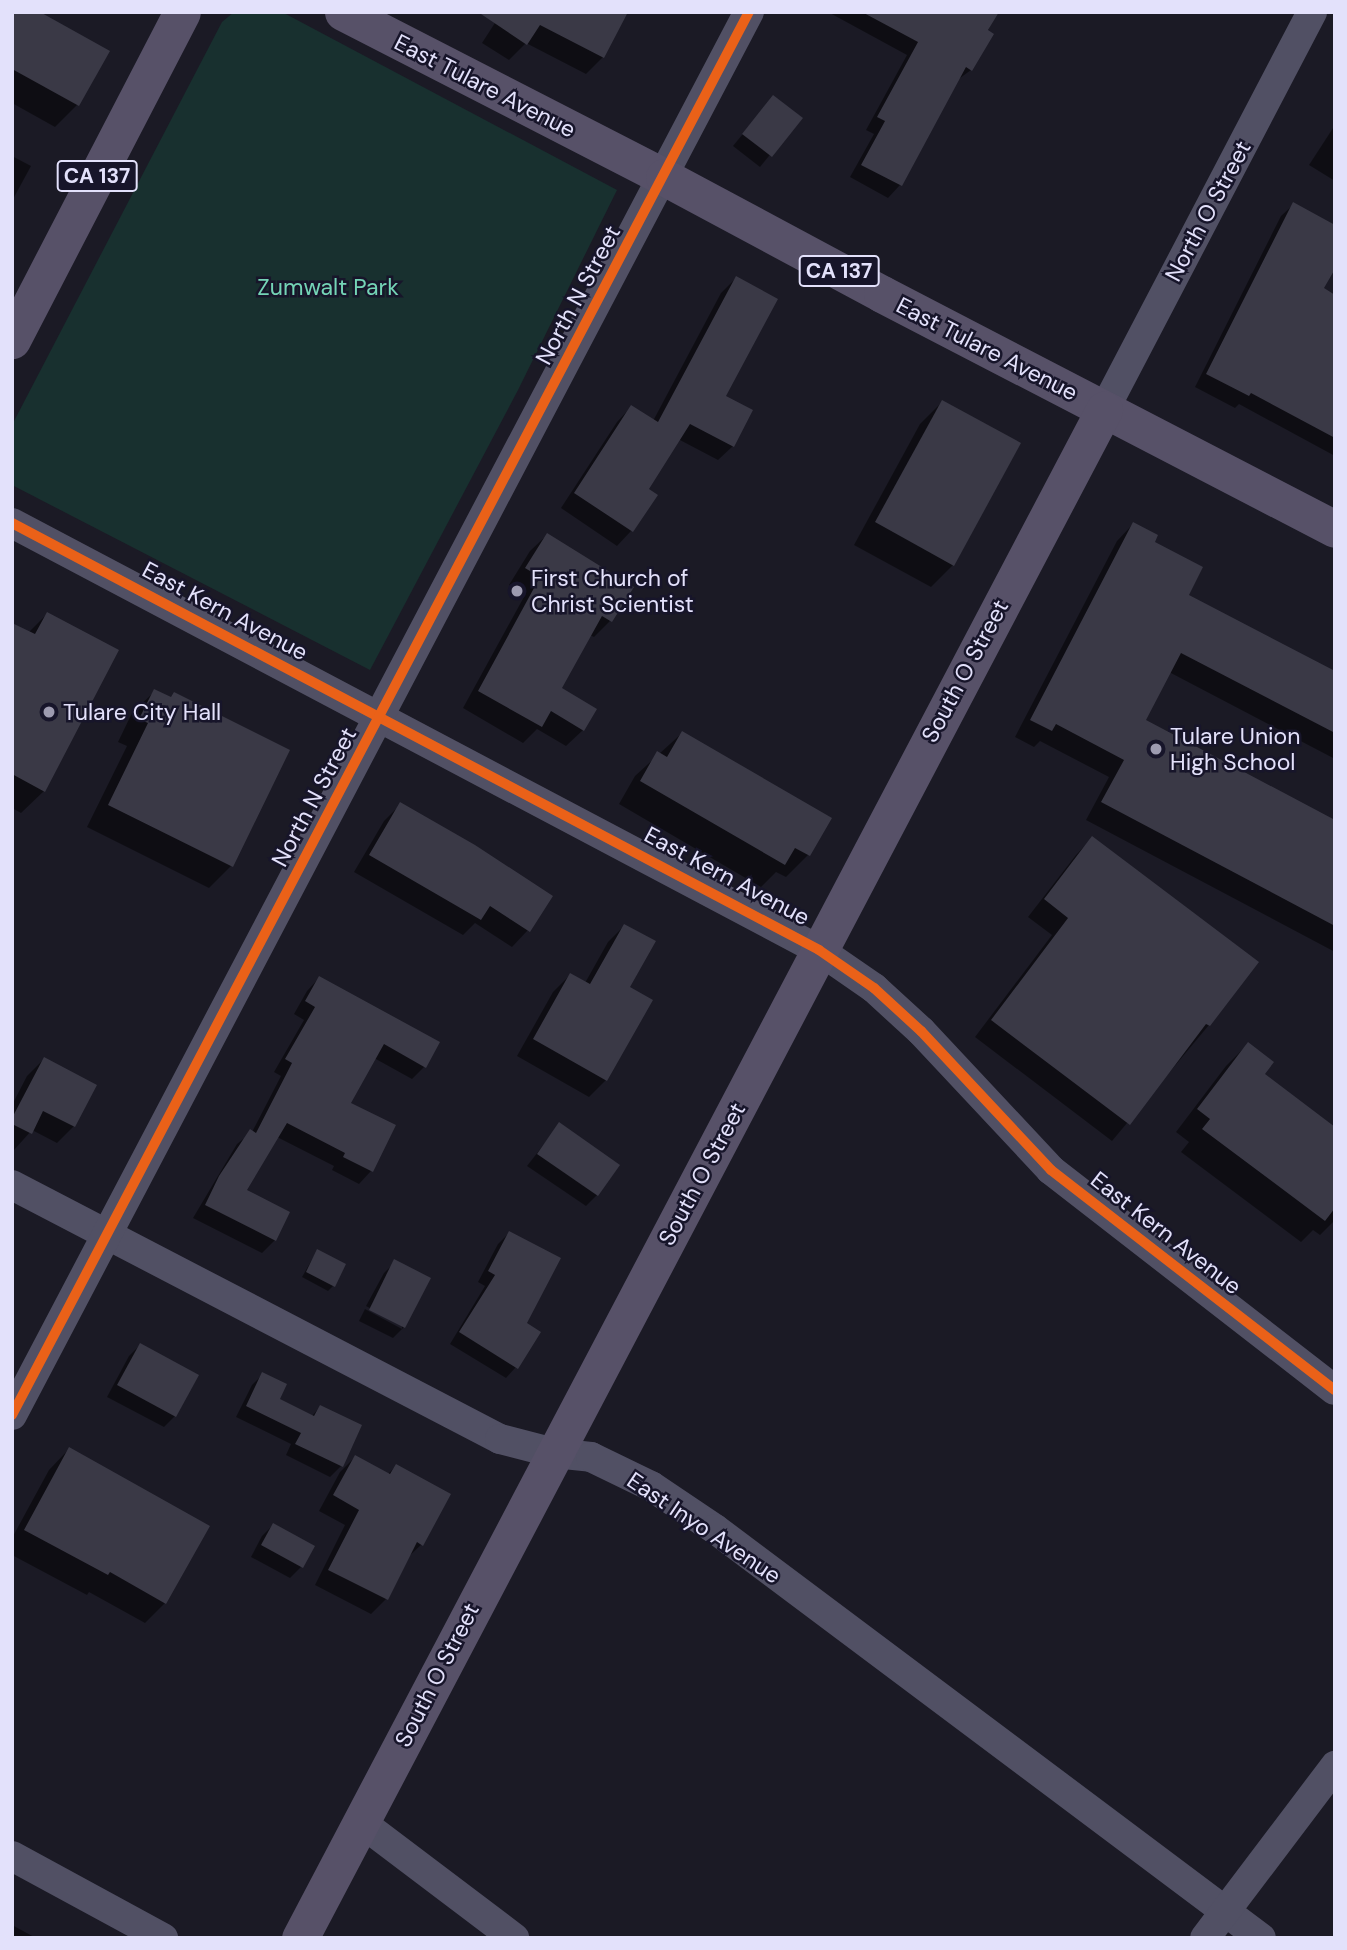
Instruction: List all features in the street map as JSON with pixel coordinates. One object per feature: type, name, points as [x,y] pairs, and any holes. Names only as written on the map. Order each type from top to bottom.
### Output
[{"type":"main road","name":"CA 137","points":[[12,340],[182,12]]},
{"type":"main road","name":"East Tulare Avenue","points":[[343,12],[1335,529]]},
{"type":"main road","name":"South O Street","points":[[300,1938],[1104,410]]},
{"type":"street","name":"North N Street","points":[[12,1415],[749,12]]},
{"type":"street","name":"North O Street","points":[[1104,410],[1312,12]]},
{"type":"street","name":"East Kern Avenue","points":[[12,523],[819,950],[874,988],[921,1031],[1051,1170],[1335,1390]]},
{"type":"street","name":"East Inyo Avenue","points":[[12,1185],[500,1439],[554,1452],[591,1457],[651,1486],[715,1529],[1261,1938]]},
{"type":"street","points":[[1205,1938],[1335,1766]]},
{"type":"street","points":[[362,1823],[514,1938]]},
{"type":"street","points":[[12,1856],[163,1938]]},
{"type":"green space","name":"Zumwalt Park","points":[[234,12],[282,12],[617,190],[518,390],[370,670],[12,485],[12,425],[222,22]]},
{"type":"building","points":[[12,12],[40,12],[110,51],[79,106],[12,69]]},
{"type":"building","points":[[478,12],[628,12],[604,58],[540,25],[527,45]]},
{"type":"building","points":[[862,12],[999,12],[988,30],[994,34],[972,71],[966,67],[902,186],[861,165],[885,121],[877,117],[918,42]]},
{"type":"building","points":[[773,95],[803,118],[772,157],[742,134]]},
{"type":"building","points":[[1293,202],[1335,225],[1335,269],[1324,288],[1335,295],[1335,438],[1251,393],[1249,396],[1206,374]]},
{"type":"building","points":[[736,276],[778,299],[726,396],[753,410],[734,447],[690,424],[649,489],[658,495],[633,532],[574,493],[631,405],[658,422]]},
{"type":"building","points":[[942,400],[1021,443],[954,566],[875,522]]},
{"type":"building","points":[[1133,522],[1158,535],[1155,542],[1203,567],[1189,595],[1335,671],[1335,733],[1181,653],[1146,720],[1335,820],[1335,926],[1101,802],[1124,760],[1056,724],[1052,731],[1030,720]]},
{"type":"building","points":[[547,533],[634,587],[612,622],[602,616],[562,688],[597,709],[584,731],[551,711],[542,727],[478,691],[540,577],[525,568]]},
{"type":"building","name":"Tulare City Hall","points":[[47,612],[119,650],[45,792],[12,774],[12,623],[35,634]]},
{"type":"building","points":[[154,689],[171,697],[174,692],[290,750],[233,867],[108,805],[148,723],[139,719]]},
{"type":"building","points":[[682,731],[832,818],[810,856],[795,848],[785,865],[640,781],[657,751],[667,757]]},
{"type":"building","points":[[400,802],[475,845],[553,896],[530,932],[490,906],[481,920],[369,855]]},
{"type":"building","points":[[1092,836],[1259,962],[1210,1026],[1206,1024],[1130,1125],[991,1020],[1068,918],[1044,899]]},
{"type":"building","points":[[624,924],[656,941],[630,987],[653,1000],[607,1081],[533,1039],[570,973],[590,984]]},
{"type":"building","points":[[319,976],[440,1042],[426,1068],[384,1044],[351,1103],[396,1125],[373,1172],[343,1157],[345,1153],[287,1123],[247,1190],[290,1212],[276,1241],[205,1205],[219,1176],[250,1129],[256,1133],[292,1063],[285,1059],[315,1007],[305,1001]]},
{"type":"building","points":[[1248,1042],[1274,1062],[1265,1074],[1335,1127],[1335,1208],[1325,1221],[1202,1129],[1210,1119],[1197,1109]]},
{"type":"building","points":[[44,1057],[97,1085],[75,1127],[43,1111],[32,1134],[12,1124],[12,1118]]},
{"type":"building","points":[[559,1122],[620,1165],[598,1196],[537,1154]]},
{"type":"building","points":[[509,1231],[561,1258],[527,1323],[541,1332],[518,1369],[459,1332],[495,1275],[488,1271]]},
{"type":"building","points":[[317,1249],[346,1264],[335,1287],[306,1272]]},
{"type":"building","points":[[394,1259],[431,1278],[405,1328],[369,1310]]},
{"type":"building","points":[[140,1343],[199,1375],[176,1417],[117,1385]]},
{"type":"building","points":[[262,1372],[287,1384],[280,1399],[314,1416],[320,1405],[362,1425],[343,1467],[295,1444],[301,1433],[246,1406]]},
{"type":"building","points":[[69,1447],[210,1526],[166,1604],[110,1572],[108,1575],[24,1530]]},
{"type":"building","points":[[355,1455],[390,1474],[396,1464],[451,1494],[423,1546],[417,1542],[388,1600],[328,1570],[359,1510],[333,1495]]},
{"type":"building","points":[[273,1523],[315,1546],[303,1568],[261,1545]]},
{"type":"cycle path","points":[[12,1415],[749,12]]},
{"type":"cycle path","points":[[12,523],[819,950],[874,988],[921,1031],[1051,1170],[1335,1390]]},
{"type":"place","name":"First Church of Christ Scientist","points":[[517,591]]},
{"type":"place","name":"Tulare City Hall","points":[[49,712]]},
{"type":"place","name":"Tulare Union High School","points":[[1156,749]]}]
